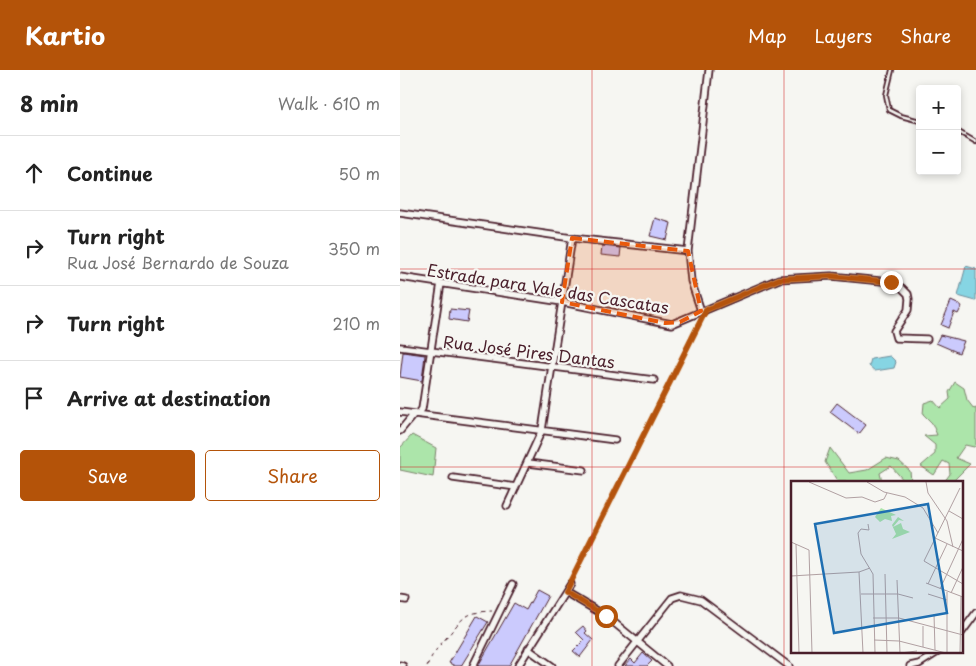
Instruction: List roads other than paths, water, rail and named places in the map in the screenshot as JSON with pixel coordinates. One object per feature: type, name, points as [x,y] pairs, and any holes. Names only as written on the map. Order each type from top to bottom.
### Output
[{"type":"street","points":[[703,310],[691,281],[688,252],[709,70]]},
{"type":"street","points":[[400,213],[572,238],[688,252]]},
{"type":"street","points":[[507,506],[542,430],[550,367],[572,238]]},
{"type":"street","name":"Estrada para Vale das Cascatas","points":[[400,277],[562,302],[665,323],[680,322],[703,310],[779,279],[831,276],[891,282],[902,288],[908,294],[909,299],[908,310],[894,332],[896,338],[927,339]]},
{"type":"street","points":[[400,431],[422,409],[441,283]]},
{"type":"street","name":"Rua José Pires Dantas","points":[[400,347],[654,380]]},
{"type":"street","points":[[400,412],[614,440]]},
{"type":"street","points":[[528,463],[584,470]]},
{"type":"street","points":[[453,478],[516,487]]},
{"type":"street","points":[[473,666],[513,584]]},
{"type":"street","points":[[518,666],[570,584]]},
{"type":"street","points":[[565,592],[606,616],[667,666]]},
{"type":"street","points":[[618,666],[672,598],[676,596],[687,596],[701,600],[789,666]]},
{"type":"street","points":[[964,629],[976,613]]},
{"type":"street","points":[[528,650],[552,666]]},
{"type":"street","points":[[910,666],[919,664],[935,654]]},
{"type":"lane","points":[[892,70],[886,95],[889,110],[916,120]]},
{"type":"lane","points":[[961,133],[976,142]]},
{"type":"water","points":[[966,266],[976,269],[976,301],[958,296]]},
{"type":"water","points":[[890,356],[896,362],[894,368],[875,371],[869,366],[871,359]]}]
